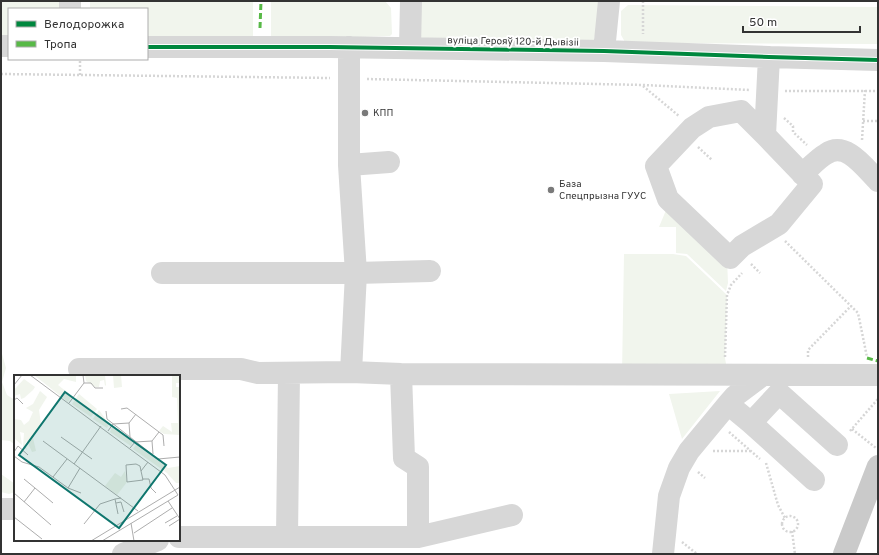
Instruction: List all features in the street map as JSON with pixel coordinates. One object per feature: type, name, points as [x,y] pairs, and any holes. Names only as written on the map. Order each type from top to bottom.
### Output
[{"type":"main road","points":[[844,554],[878,466]]},
{"type":"street","points":[[410,48],[411,1]]},
{"type":"street","points":[[604,51],[609,1]]},
{"type":"street","points":[[349,47],[349,165],[356,273],[352,372]]},
{"type":"street","name":"вуліца Герояў 120-й Дывізіі","points":[[148,48],[349,47],[604,51],[770,58],[878,60]]},
{"type":"street","points":[[765,134],[766,91],[770,58]]},
{"type":"street","points":[[741,111],[812,184],[779,224],[742,246],[730,258],[668,199],[656,166],[692,128],[709,117],[741,111]]},
{"type":"street","points":[[802,174],[833,150],[840,149],[849,152],[878,180]]},
{"type":"street","points":[[349,165],[388,162]]},
{"type":"street","points":[[162,273],[356,273],[430,271]]},
{"type":"street","points":[[80,369],[241,369],[258,373],[352,372],[401,374],[878,375]]},
{"type":"street","points":[[287,537],[289,373]]},
{"type":"street","points":[[401,374],[404,458],[418,467],[418,537]]},
{"type":"street","points":[[663,554],[669,496],[679,468],[689,451],[735,396],[763,375]]},
{"type":"street","points":[[755,436],[779,392],[837,445]]},
{"type":"street","points":[[722,412],[814,480]]},
{"type":"street","points":[[1,508],[14,510]]},
{"type":"street","points":[[180,537],[265,546],[287,537],[418,537],[512,515]]},
{"type":"street","points":[[123,554],[156,541]]},
{"type":"path","points":[[643,1],[643,37]]},
{"type":"path","points":[[80,60],[80,75]]},
{"type":"path","points":[[1,74],[643,85],[766,91],[878,91]]},
{"type":"path","points":[[643,85],[700,136],[694,143],[712,160]]},
{"type":"path","points":[[861,164],[864,90]]},
{"type":"path","points":[[766,91],[774,109],[793,126],[793,132],[821,158]]},
{"type":"path","points":[[863,122],[878,121]]},
{"type":"path","points":[[782,240],[787,242],[858,313],[867,358],[860,358]]},
{"type":"path","points":[[732,358],[725,358],[727,295],[731,284],[755,259]]},
{"type":"path","points":[[751,264],[760,273]]},
{"type":"path","points":[[815,357],[808,357],[808,350],[851,306]]},
{"type":"path","points":[[837,445],[878,399]]},
{"type":"path","points":[[722,412],[755,436],[767,464],[768,475],[778,505],[785,518]]},
{"type":"path","points":[[852,429],[878,450]]},
{"type":"path","points":[[689,451],[755,436]]},
{"type":"path","points":[[789,516],[792,516],[798,521],[798,526],[792,531],[787,531],[783,528],[782,522],[789,516]]},
{"type":"path","points":[[792,531],[795,554]]},
{"type":"shaded area","points":[[1,1],[60,1],[59,8],[8,8],[8,44],[1,44]]},
{"type":"shaded area","points":[[90,1],[253,1],[253,38],[148,38],[148,8],[90,8]]},
{"type":"shaded area","points":[[271,1],[385,1],[391,8],[392,34],[390,36],[271,40]]},
{"type":"shaded area","points":[[419,1],[598,1],[601,6],[593,45],[423,44],[416,35]]},
{"type":"shaded area","points":[[628,5],[878,7],[878,44],[629,43],[625,42],[621,35],[621,11]]},
{"type":"shaded area","points":[[669,203],[727,259],[728,283],[726,291],[687,254],[676,253],[676,227],[659,227]]},
{"type":"shaded area","points":[[624,254],[673,254],[686,256],[727,295],[725,358],[728,375],[622,374]]},
{"type":"shaded area","points":[[1,350],[6,368],[2,382],[7,395],[14,399],[14,444],[10,441],[1,440]]},
{"type":"shaded area","points":[[720,391],[682,439],[669,394]]},
{"type":"shaded area","points":[[1,474],[14,483],[14,492],[9,494],[1,492]]},
{"type":"marked path","points":[[260,28],[261,1]]},
{"type":"marked path","points":[[867,358],[878,361]]},
{"type":"cycle path","points":[[148,47],[330,47],[604,51],[878,60]]},
{"type":"place","name":"КПП","points":[[365,113]]},
{"type":"place","name":"База Спецпрызна ГУУС","points":[[551,190]]}]
